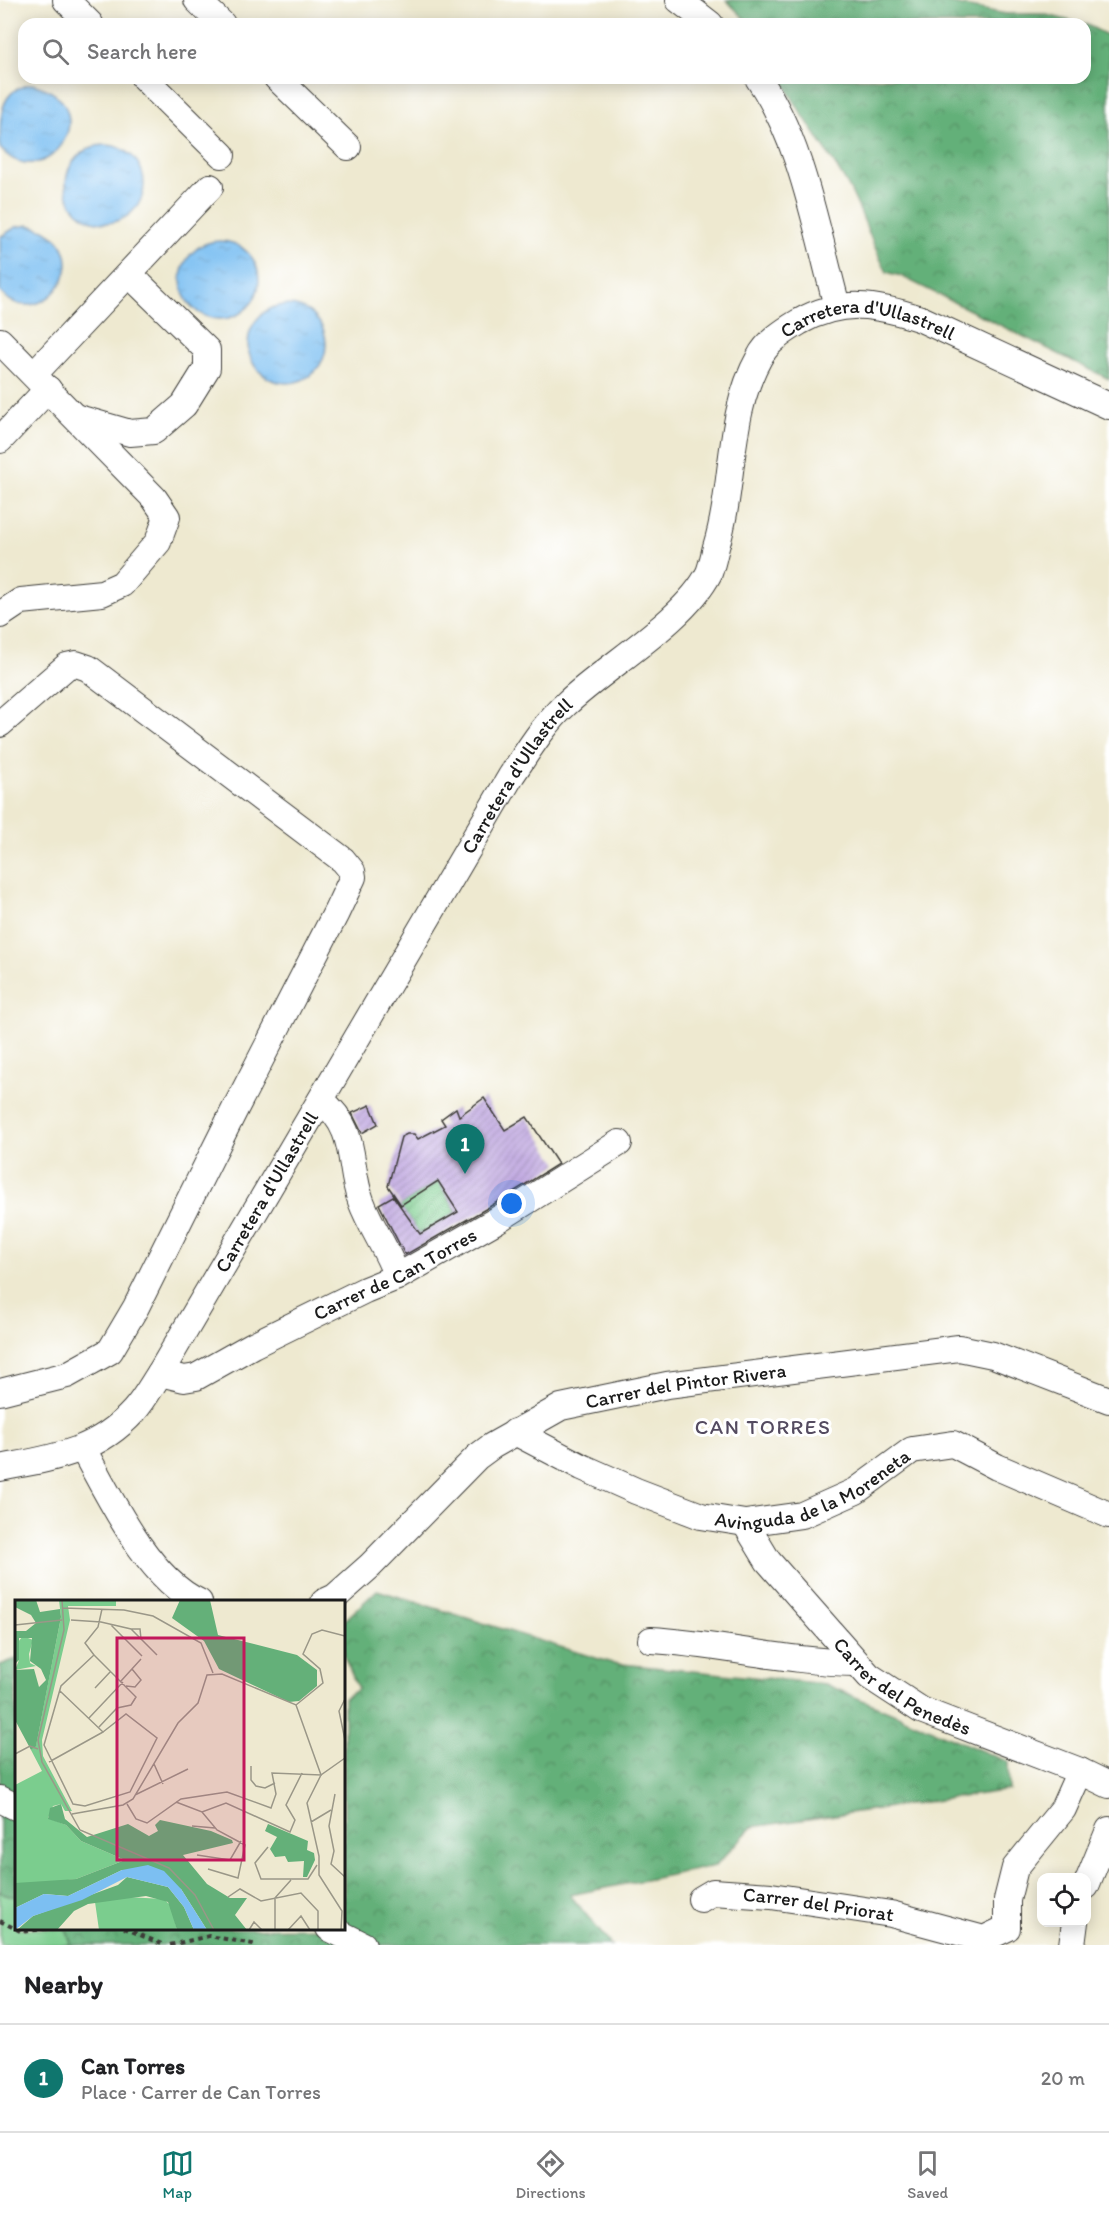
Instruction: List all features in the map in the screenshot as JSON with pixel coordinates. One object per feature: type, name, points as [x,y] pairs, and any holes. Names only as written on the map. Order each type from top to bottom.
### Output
[{"type":"street","points":[[66,0],[84,18]]},
{"type":"street","points":[[679,0],[703,18]]},
{"type":"street","points":[[150,84],[222,155]]},
{"type":"street","points":[[283,84],[348,147]]},
{"type":"street","points":[[762,84],[784,123],[796,155],[837,306]]},
{"type":"street","points":[[0,440],[41,381],[129,274],[210,187]]},
{"type":"street","points":[[75,417],[130,433],[154,431],[184,405],[207,368],[207,350],[129,274]]},
{"type":"street","name":"Carretera d'Ullastrell","points":[[0,1468],[83,1449],[114,1430],[135,1410],[160,1373],[505,786],[535,741],[564,705],[670,619],[692,596],[709,573],[720,534],[739,412],[748,381],[759,356],[772,341],[813,314],[837,306],[888,308],[921,319],[1109,406]]},
{"type":"street","points":[[0,341],[154,498],[167,517],[158,542],[122,584],[102,593],[21,601],[0,615]]},
{"type":"street","points":[[0,724],[67,666],[76,664],[88,668],[343,860],[352,871],[352,877],[336,913],[136,1307],[110,1351],[67,1375],[0,1392]]},
{"type":"street","points":[[321,1100],[334,1110],[351,1147],[360,1198],[371,1227],[391,1257],[397,1277]]},
{"type":"street","name":"Carrer de Can Torres","points":[[160,1373],[184,1378],[196,1377],[263,1340],[365,1290],[397,1277],[497,1220],[619,1143]]},
{"type":"street","name":"Carrer del Pintor Rivera","points":[[328,1600],[335,1597],[370,1566],[477,1457],[515,1432],[561,1407],[667,1385],[959,1348],[993,1355],[1109,1400]]},
{"type":"street","name":"Avinguda de la Moreneta","points":[[515,1432],[582,1467],[679,1508],[701,1516],[745,1523],[802,1515],[856,1491],[912,1450],[953,1444],[997,1467],[1109,1515]]},
{"type":"street","points":[[83,1449],[146,1556],[168,1580],[196,1600]]},
{"type":"street","name":"Carrer del Penedès","points":[[745,1523],[768,1561],[869,1676],[921,1710],[1080,1771],[1109,1785]]},
{"type":"street","points":[[651,1640],[684,1642],[789,1658],[857,1663]]},
{"type":"street","name":"Carrer del Priorat","points":[[701,1899],[713,1892],[792,1899],[891,1914],[984,1939],[1007,1928],[1007,1900],[1015,1868],[1063,1809],[1080,1771]]},
{"type":"street","points":[[0,1799],[15,1806]]},
{"type":"street","points":[[1091,1874],[1109,1830]]},
{"type":"street","points":[[1072,1945],[1074,1927]]},
{"type":"street","points":[[331,1930],[363,1945]]},
{"type":"path","points":[[0,1922],[15,1929]]},
{"type":"path","points":[[18,1930],[22,1932],[40,1930]]},
{"type":"path","points":[[126,1930],[164,1945]]},
{"type":"path","points":[[170,1945],[209,1936],[258,1945]]},
{"type":"green space","points":[[726,0],[933,0],[1006,14],[1042,14],[1059,18],[744,18]]},
{"type":"green space","points":[[1091,27],[1109,36],[1109,379],[901,276],[887,272],[847,184],[784,84],[1091,84]]},
{"type":"green space","points":[[438,1181],[457,1212],[420,1234],[400,1206]]},
{"type":"green space","points":[[377,1590],[612,1663],[825,1684],[1008,1762],[1009,1790],[752,1827],[715,1866],[570,1895],[611,1945],[67,1945],[71,1942],[66,1930],[345,1930],[345,1697],[358,1689],[345,1658],[345,1620]]},
{"type":"green space","points":[[15,1659],[15,1897],[0,1892],[0,1665]]},
{"type":"green space","points":[[0,1892],[15,1897],[15,1930],[66,1930],[71,1943],[67,1945],[0,1945]]},
{"type":"water","points":[[32,84],[55,95],[67,110],[68,127],[63,143],[51,156],[35,163],[18,161],[0,148],[0,124],[8,97],[21,87]]},
{"type":"water","points":[[105,145],[120,148],[133,156],[141,169],[144,184],[141,199],[133,212],[120,220],[105,223],[90,220],[77,212],[69,199],[66,184],[69,169],[77,156],[90,148]]},
{"type":"water","points":[[29,225],[53,236],[65,251],[66,267],[61,284],[49,297],[34,304],[17,303],[0,292],[0,237],[16,227]]},
{"type":"water","points":[[220,241],[235,244],[248,252],[256,265],[259,280],[256,295],[248,308],[235,316],[220,319],[205,316],[192,308],[184,295],[181,280],[184,265],[192,252],[205,244]]},
{"type":"water","points":[[287,305],[302,308],[315,316],[323,329],[326,344],[323,359],[315,372],[302,380],[287,383],[272,380],[259,372],[251,359],[248,344],[251,329],[259,316],[272,308]]},
{"type":"building","points":[[484,1098],[505,1130],[527,1117],[558,1164],[405,1255],[379,1204],[393,1196],[420,1234],[458,1212],[438,1181],[401,1205],[388,1186],[401,1137],[414,1134],[418,1139],[445,1125],[441,1119],[456,1108],[459,1116]]},
{"type":"building","points":[[370,1105],[378,1124],[362,1133],[352,1113]]},
{"type":"place","name":"Can Torres","points":[[465,1174]]},
{"type":"district","name":"CAN TORRES","points":[[763,1426]]}]
